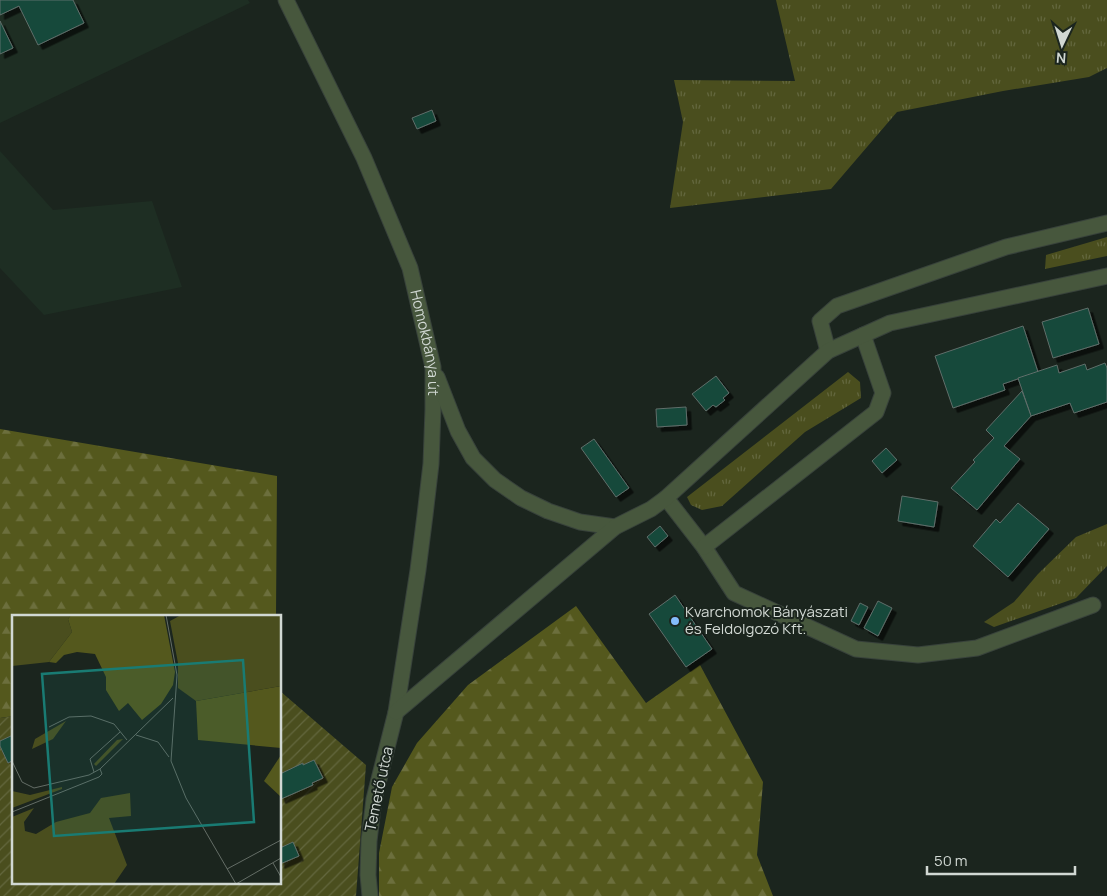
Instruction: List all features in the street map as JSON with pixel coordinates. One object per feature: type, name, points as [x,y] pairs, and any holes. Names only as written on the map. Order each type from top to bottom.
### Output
[{"type":"street","name":"Homokbánya út","points":[[286,0],[364,158],[407,260],[434,367],[431,464],[418,570],[396,712]]},
{"type":"street","points":[[828,351],[820,321],[837,306],[1006,246],[1107,222]]},
{"type":"street","points":[[396,712],[615,526],[651,509],[666,498],[828,351],[890,323],[1107,276]]},
{"type":"street","points":[[704,547],[876,412],[883,393],[863,335]]},
{"type":"street","points":[[434,367],[446,403],[462,438],[473,458],[495,480],[521,498],[548,511],[580,522],[615,526]]},
{"type":"street","points":[[666,498],[704,547],[734,593],[856,649],[918,655],[977,648],[1093,605]]},
{"type":"street","name":"Temető utca","points":[[370,896],[368,875],[369,841],[374,798],[396,712]]},
{"type":"shaded area","points":[[0,0],[248,0],[250,3],[0,123]]},
{"type":"shaded area","points":[[0,151],[53,210],[152,201],[182,287],[44,315],[0,268]]},
{"type":"green space","points":[[776,0],[1107,0],[1107,68],[1089,77],[1003,91],[897,112],[831,189],[670,208],[683,122],[674,80],[795,81]]},
{"type":"green space","points":[[1107,237],[1107,256],[1045,269],[1046,255]]},
{"type":"green space","points":[[848,372],[860,382],[861,398],[805,432],[722,506],[702,510],[691,505],[687,497]]},
{"type":"green space","points":[[0,429],[277,476],[276,615],[12,615],[12,716],[0,718]]},
{"type":"green space","points":[[1107,524],[1107,566],[1076,598],[994,627],[984,622],[1014,602],[1038,574],[1076,537]]},
{"type":"green space","points":[[576,606],[646,703],[700,665],[763,782],[757,855],[773,896],[379,896],[379,853],[392,787],[417,743],[468,685]]},
{"type":"green space","points":[[281,692],[366,765],[356,896],[0,896],[0,718],[12,716],[12,884],[281,884]]},
{"type":"building","points":[[0,0],[73,0],[84,23],[38,45],[19,6],[0,15]]},
{"type":"building","points":[[0,21],[13,48],[0,54]]},
{"type":"building","points":[[432,110],[436,121],[417,129],[412,118]]},
{"type":"building","points":[[1088,308],[1099,344],[1053,358],[1042,322]]},
{"type":"building","points":[[1023,326],[1038,372],[1003,384],[1005,390],[953,408],[935,356]]},
{"type":"building","points":[[1105,363],[1107,368],[1107,402],[1074,413],[1070,403],[1031,416],[1018,378],[1057,365],[1059,373],[1085,364],[1087,370]]},
{"type":"building","points":[[716,376],[729,393],[723,398],[725,400],[716,407],[713,405],[706,411],[692,394]]},
{"type":"building","points":[[1022,391],[1031,416],[1004,446],[1020,459],[977,510],[951,488],[975,462],[973,460],[994,438],[986,430]]},
{"type":"building","points":[[686,407],[687,425],[657,427],[656,409]]},
{"type":"building","points":[[594,439],[629,488],[616,497],[581,448]]},
{"type":"building","points":[[886,448],[897,460],[882,473],[872,461]]},
{"type":"building","points":[[902,496],[938,502],[934,527],[898,521]]},
{"type":"building","points":[[1018,503],[1049,529],[1008,577],[973,546],[996,519],[1000,523]]},
{"type":"building","points":[[660,526],[668,536],[655,547],[647,537]]},
{"type":"building","points":[[675,595],[712,649],[686,667],[649,614]]},
{"type":"building","points":[[878,601],[892,608],[878,636],[864,628]]},
{"type":"building","points":[[860,603],[868,607],[859,625],[851,621]]},
{"type":"building","points":[[12,735],[12,761],[8,763],[0,746],[0,741]]},
{"type":"building","points":[[314,760],[323,778],[312,783],[313,785],[281,799],[281,774],[303,763],[303,765]]},
{"type":"building","points":[[293,842],[299,856],[281,864],[281,848]]},
{"type":"place","name":"Kvarchomok Bányászati és Feldolgozó Kft.","points":[[675,621]]}]
